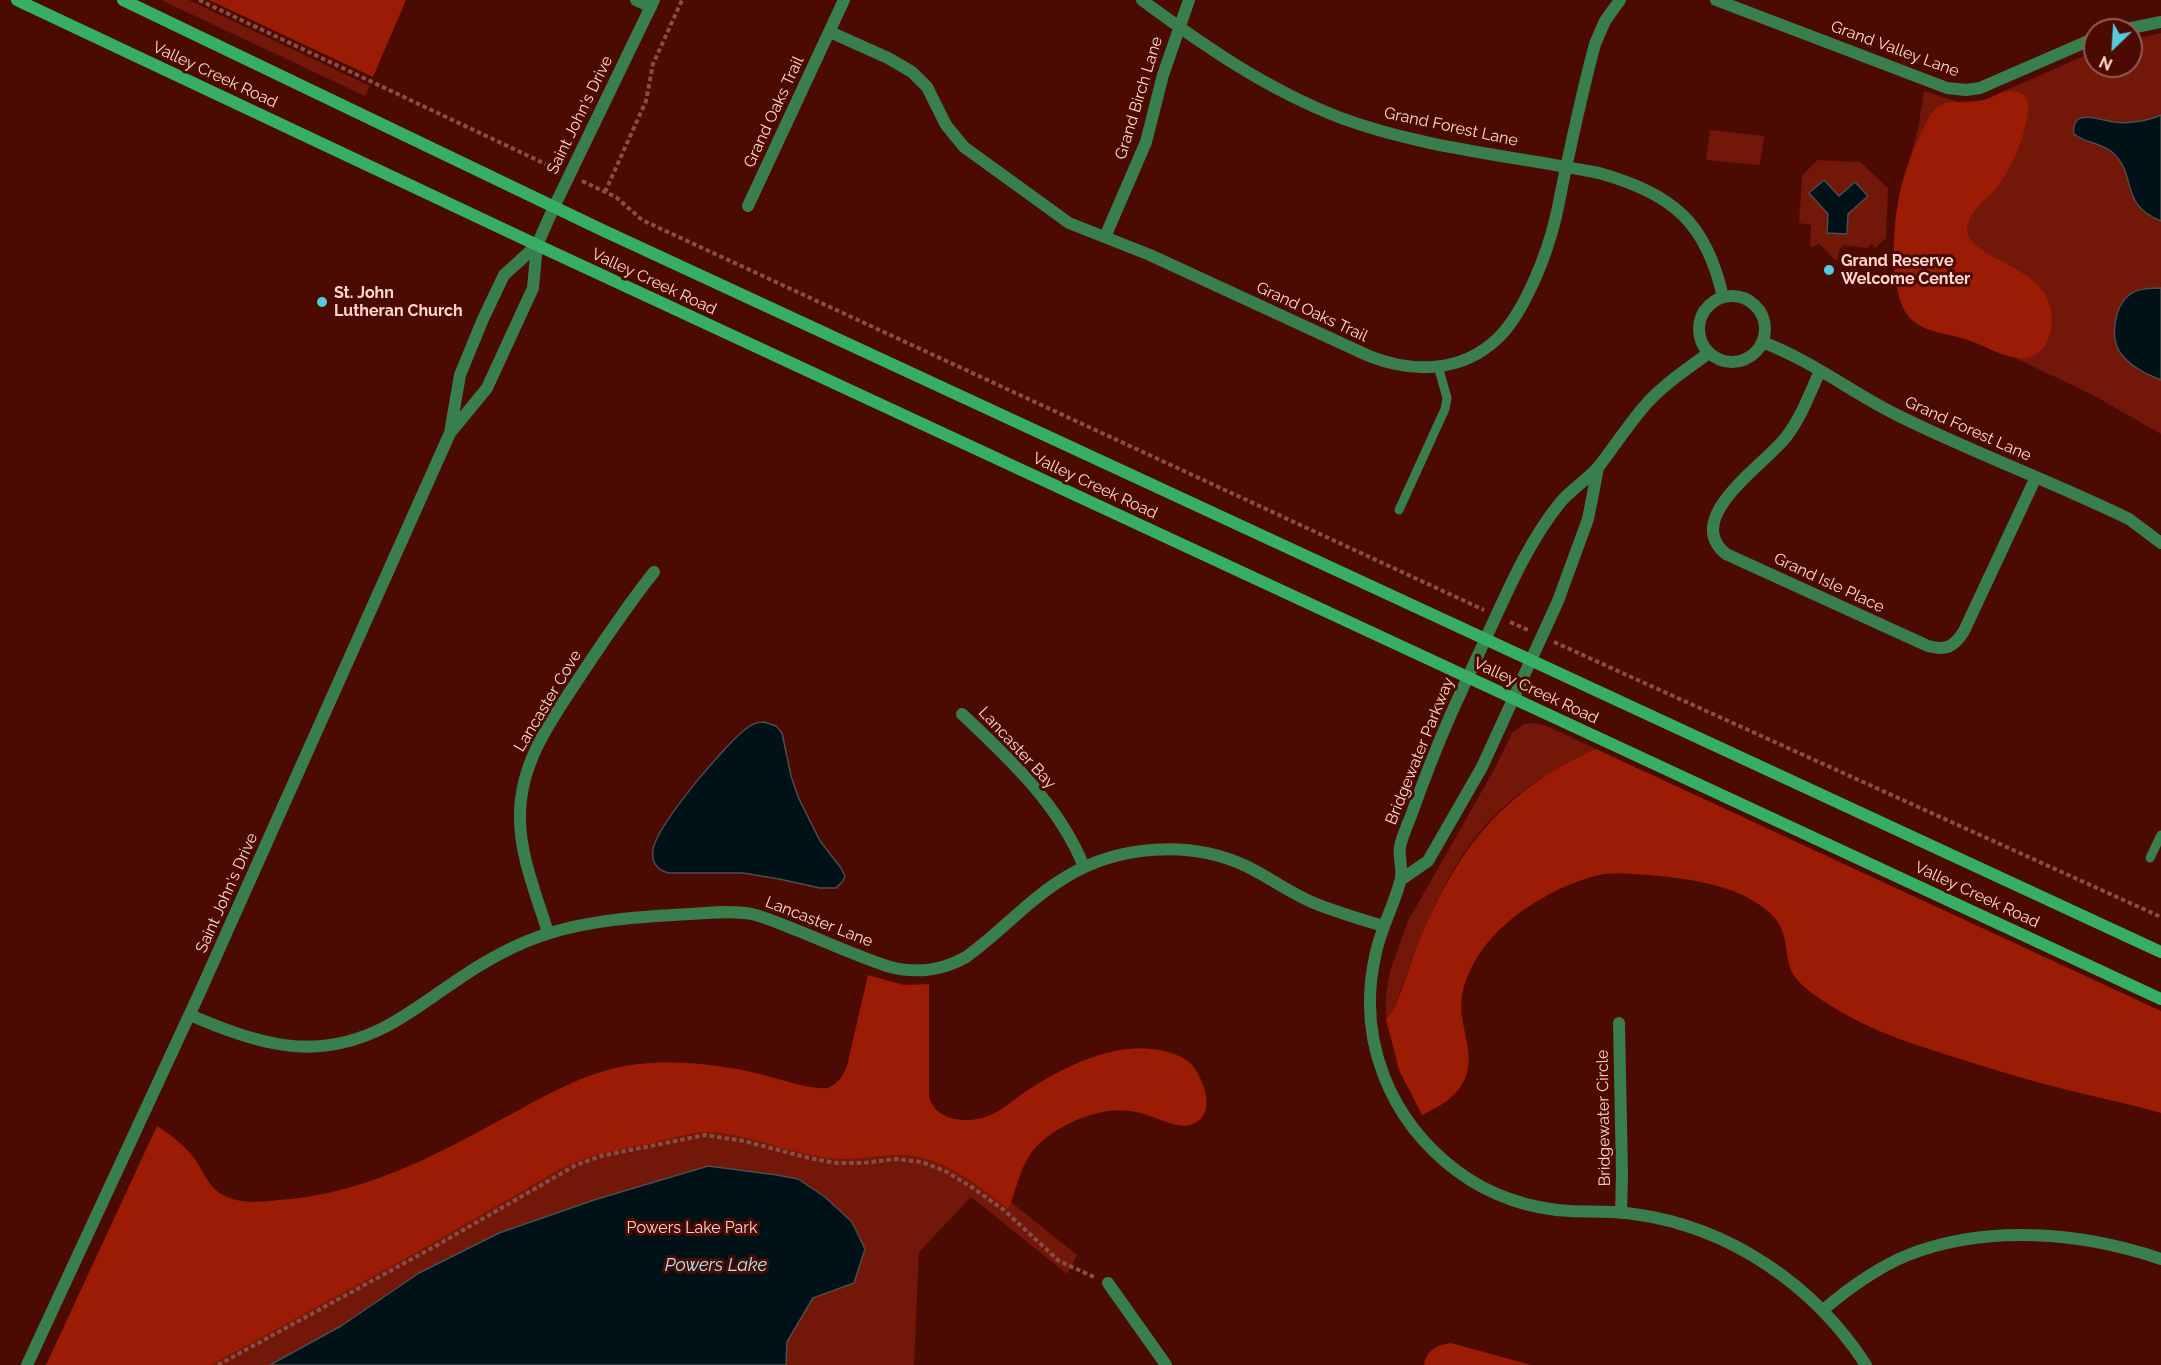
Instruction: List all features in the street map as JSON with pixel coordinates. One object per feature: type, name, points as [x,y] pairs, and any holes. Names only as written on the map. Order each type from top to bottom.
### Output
[{"type":"main road","name":"Valley Creek Road","points":[[17,0],[537,245],[2161,999]]},
{"type":"main road","name":"Valley Creek Road","points":[[123,0],[555,207],[2161,952]]},
{"type":"street","points":[[636,0],[653,3]]},
{"type":"street","name":"Grand Oaks Trail","points":[[748,206],[844,0]]},
{"type":"street","name":"Grand Forest Lane","points":[[1142,0],[1178,27],[1254,76],[1309,105],[1342,118],[1420,140],[1566,166],[1621,179],[1641,187],[1668,202],[1687,219],[1708,248],[1714,261],[1723,297]]},
{"type":"street","name":"Grand Birch Lane","points":[[1105,237],[1146,142],[1162,75],[1189,0]]},
{"type":"street","name":"Grand Oaks Trail","points":[[830,32],[912,72],[927,87],[946,125],[964,147],[1069,222],[1150,255],[1390,365],[1415,369],[1463,361],[1498,339],[1512,321],[1540,268],[1552,233],[1595,44],[1605,21],[1620,0]]},
{"type":"street","name":"Grand Valley Lane","points":[[1716,0],[1947,88],[1966,90],[1980,88],[2083,43]]},
{"type":"street","name":"Saint John's Drive","points":[[450,433],[487,388],[532,288],[537,245],[653,3]]},
{"type":"street","points":[[2143,26],[2161,22]]},
{"type":"street","name":"Saint John's Drive","points":[[27,1365],[190,1015],[450,433],[460,375],[483,319],[504,274],[537,245]]},
{"type":"street","points":[[1734,296],[1745,299],[1755,305],[1762,314],[1765,325],[1762,342],[1754,354],[1736,362],[1726,362],[1709,353],[1702,344],[1699,332],[1704,310],[1712,302],[1723,297],[1734,296]]},
{"type":"street","name":"Grand Forest Lane","points":[[1762,342],[1792,355],[1862,397],[1902,417],[2129,519],[2161,543]]},
{"type":"street","points":[[1402,879],[1428,861],[1479,773],[1558,601],[1588,519],[1598,468],[1626,428],[1649,401],[1709,353]]},
{"type":"street","name":"Grand Isle Place","points":[[1820,370],[1790,432],[1779,447],[1741,481],[1720,508],[1712,536],[1717,547],[1726,554],[1928,646],[1939,649],[1949,647],[1964,632],[2036,477]]},
{"type":"street","name":"Bridgewater Parkway","points":[[1598,468],[1560,503],[1520,566],[1436,750],[1400,848],[1402,879],[1383,926],[1375,955],[1370,986],[1371,1027],[1378,1061],[1388,1087],[1420,1137],[1463,1175],[1509,1199],[1533,1206],[1557,1210],[1621,1213],[1679,1224],[1734,1245],[1776,1270],[1823,1310],[1850,1341],[1866,1365]]},
{"type":"street","name":"Lancaster Cove","points":[[549,933],[521,840],[520,807],[524,779],[532,755],[547,728],[624,611],[654,572]]},
{"type":"street","name":"Lancaster Bay","points":[[962,714],[997,746],[1032,785],[1063,829],[1084,867]]},
{"type":"street","name":"Lancaster Lane","points":[[190,1015],[234,1034],[268,1044],[308,1047],[339,1043],[383,1028],[492,957],[521,943],[588,923],[628,917],[724,912],[746,914],[775,921],[887,966],[906,970],[927,970],[949,965],[966,957],[1044,892],[1084,867],[1115,856],[1146,851],[1182,850],[1238,863],[1314,903],[1383,926]]},
{"type":"street","name":"Bridgewater Circle","points":[[1619,1023],[1621,1213]]},
{"type":"street","points":[[1823,1310],[1858,1282],[1890,1264],[1932,1247],[1969,1240],[2019,1236],[2062,1238],[2110,1244],[2161,1259]]},
{"type":"street","points":[[1108,1283],[1166,1365]]},
{"type":"lane","points":[[1400,510],[1445,409],[1447,398],[1438,366]]},
{"type":"lane","points":[[2150,858],[2161,835]]},
{"type":"path","points":[[199,0],[531,158]]},
{"type":"path","points":[[682,0],[653,64],[646,101],[605,192],[616,197],[642,220],[1496,616],[2161,917]]},
{"type":"path","points":[[218,1365],[432,1248],[576,1165],[601,1156],[705,1136],[744,1141],[808,1158],[837,1163],[896,1159],[922,1162],[947,1172],[986,1196],[1059,1261],[1108,1283]]},
{"type":"green space","points":[[161,0],[189,0],[370,86],[365,96]]},
{"type":"green space","points":[[2161,33],[2161,434],[2093,395],[2009,355],[1910,158],[1918,129],[1924,91],[1959,102],[1984,100],[2083,56],[2083,78],[2143,78],[2143,37]]},
{"type":"green space","points":[[1710,130],[1764,136],[1760,165],[1706,160]]},
{"type":"green space","points":[[1817,160],[1860,162],[1888,188],[1886,238],[1875,248],[1872,244],[1867,248],[1844,245],[1839,250],[1838,260],[1835,260],[1819,243],[1814,247],[1810,246],[1811,225],[1799,223],[1802,176]]},
{"type":"green space","points":[[1524,724],[1547,726],[1596,749],[1531,785],[1497,813],[1478,834],[1447,880],[1423,931],[1394,1010],[1386,1019],[1386,995],[1390,971],[1408,921],[1495,768],[1512,733]]},
{"type":"green space","name":"Powers Lake Park","points":[[873,977],[904,985],[927,985],[926,1134],[1077,1255],[1067,1274],[971,1197],[919,1252],[914,1365],[46,1365],[207,1215],[345,1214],[675,1086],[840,1115]]},
{"type":"shaded area","points":[[209,0],[406,0],[373,77]]},
{"type":"shaded area","points":[[2005,91],[2019,92],[2027,98],[2027,119],[2024,131],[2004,178],[1974,211],[1967,231],[1973,242],[1983,251],[2026,275],[2039,286],[2048,300],[2052,318],[2051,330],[2043,348],[2035,355],[2026,358],[2007,356],[1968,340],[1921,326],[1909,317],[1902,305],[1895,273],[1894,236],[1901,188],[1912,155],[1930,116],[1943,104],[1979,101]]},
{"type":"shaded area","points":[[1596,749],[2161,1011],[2161,1113],[2019,1077],[1880,1032],[1831,1006],[1798,980],[1790,967],[1784,936],[1778,922],[1745,896],[1697,881],[1615,873],[1571,884],[1527,907],[1502,927],[1481,951],[1466,979],[1461,1002],[1469,1061],[1464,1082],[1443,1104],[1422,1115],[1399,1070],[1386,1019],[1394,1010],[1419,941],[1434,908],[1467,850],[1509,804],[1563,765]]},
{"type":"shaded area","points":[[868,975],[904,985],[929,984],[929,1096],[937,1110],[951,1118],[969,1120],[991,1115],[1043,1081],[1077,1063],[1113,1051],[1132,1049],[1168,1052],[1190,1063],[1199,1075],[1205,1091],[1204,1114],[1193,1124],[1181,1126],[1144,1114],[1122,1110],[1097,1113],[1075,1121],[1052,1133],[1034,1149],[1022,1170],[1008,1209],[970,1180],[926,1159],[895,1155],[836,1159],[800,1153],[721,1133],[685,1135],[594,1156],[562,1168],[417,1252],[211,1365],[46,1365],[157,1126],[186,1149],[219,1193],[231,1199],[251,1202],[308,1197],[338,1191],[394,1172],[449,1147],[567,1085],[594,1074],[626,1066],[664,1063],[704,1064],[760,1074],[803,1086],[827,1088],[837,1082],[847,1066]]},
{"type":"shaded area","points":[[1451,1343],[1531,1365],[1424,1365],[1433,1349]]},
{"type":"water","points":[[2161,115],[2161,221],[2139,206],[2133,197],[2125,170],[2112,152],[2078,137],[2074,134],[2074,130],[2077,121],[2085,117],[2125,123]]},
{"type":"water","points":[[1824,180],[1839,196],[1855,182],[1868,196],[1848,214],[1847,234],[1827,233],[1828,214],[1809,193]]},
{"type":"water","points":[[2149,288],[2161,288],[2161,380],[2126,360],[2118,349],[2115,324],[2120,307],[2129,295]]},
{"type":"water","points":[[764,722],[776,726],[782,733],[791,776],[799,799],[820,841],[845,876],[836,888],[820,888],[743,873],[669,873],[658,868],[654,862],[653,849],[658,837],[679,804],[737,737],[751,725]]},
{"type":"water","name":"Powers Lake","points":[[708,1166],[798,1179],[825,1197],[852,1222],[865,1249],[854,1283],[813,1298],[787,1342],[786,1365],[270,1365],[341,1326],[419,1273],[499,1233],[594,1200]]},
{"type":"place","name":"Grand Reserve Welcome Center","points":[[1829,270]]},
{"type":"place","name":"St. John Lutheran Church","points":[[322,302]]}]
